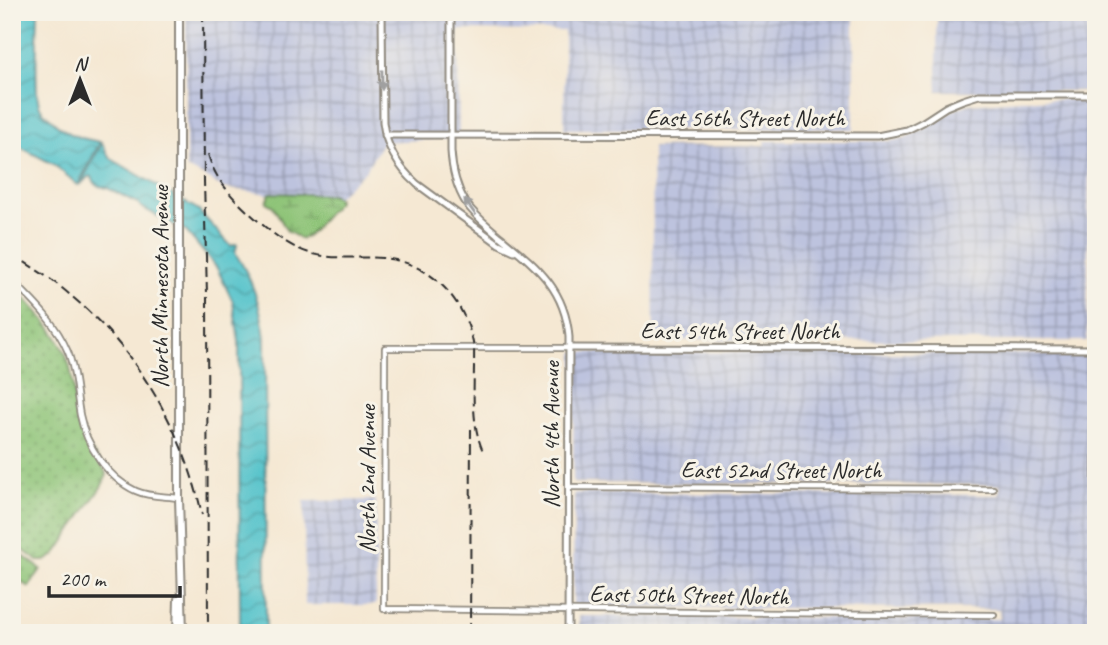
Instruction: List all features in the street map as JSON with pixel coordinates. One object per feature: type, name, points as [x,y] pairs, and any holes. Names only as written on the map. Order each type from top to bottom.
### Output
[{"type":"main road","name":"North Minnesota Avenue","points":[[179,12],[179,498],[183,633]]},
{"type":"main road","points":[[1095,633],[1096,458]]},
{"type":"main road","name":"North Minnesota Avenue","points":[[177,633],[181,562]]},
{"type":"street","name":"North 4th Avenue","points":[[382,12],[382,114],[385,135],[395,158],[411,178],[499,244],[520,254]]},
{"type":"street","name":"North 4th Avenue","points":[[452,12],[451,135],[453,169],[458,186],[465,201],[479,219],[547,278],[560,299],[568,324],[568,633]]},
{"type":"street","name":"East 56th Street North","points":[[385,135],[877,136],[907,130],[946,107],[979,95],[1096,95]]},
{"type":"street","points":[[12,280],[46,315],[62,340],[74,373],[82,424],[97,455],[115,476],[135,491],[179,498]]},
{"type":"street","name":"East 54th Street North","points":[[385,348],[1096,349]]},
{"type":"street","name":"North 2nd Avenue","points":[[384,610],[385,348]]},
{"type":"street","name":"East 52nd Street North","points":[[569,487],[993,489]]},
{"type":"street","name":"East 50th Street North","points":[[384,610],[994,615]]},
{"type":"shaded area","points":[[186,12],[854,12],[854,129],[564,129],[564,31],[458,30],[459,138],[383,142],[365,171],[337,197],[269,194],[222,188],[186,168]]},
{"type":"shaded area","points":[[937,12],[1089,12],[1089,91],[937,91]]},
{"type":"shaded area","points":[[1090,99],[1087,341],[654,340],[652,147],[765,146],[765,141],[891,141],[905,138],[969,104]]},
{"type":"shaded area","points":[[574,352],[1092,354],[1091,633],[579,633],[579,616],[1000,619],[999,609],[573,607],[574,493],[999,495],[1000,485],[573,483]]},
{"type":"shaded area","points":[[376,500],[376,605],[305,605],[304,501]]},
{"type":"green space","points":[[270,193],[333,195],[338,199],[308,236],[301,239],[287,231],[273,206],[266,202]]},
{"type":"green space","points":[[12,285],[45,321],[65,352],[71,372],[79,429],[107,475],[55,555],[45,561],[38,561],[12,542],[16,533],[12,530]]},
{"type":"green space","points":[[12,548],[41,569],[29,587],[12,575]]},
{"type":"water","points":[[18,12],[38,12],[36,76],[41,109],[68,132],[100,142],[78,185],[53,164],[12,143],[12,100],[17,91]]},
{"type":"water","points":[[102,143],[113,160],[197,209],[231,246],[236,244],[235,253],[255,294],[265,338],[266,633],[240,633],[239,341],[233,302],[217,268],[186,231],[138,203],[97,186],[91,176],[80,185]]},
{"type":"taxiway","points":[[12,588],[12,602]]},
{"type":"railway","points":[[203,12],[208,633]]},
{"type":"railway","points":[[208,154],[218,178],[234,198],[285,242],[322,256],[400,261],[416,267],[444,287],[455,300],[470,331],[474,348],[476,429],[484,453]]},
{"type":"railway","points":[[12,254],[69,294],[116,340],[136,366],[170,422],[194,483],[202,515]]},
{"type":"railway","points":[[470,633],[471,429]]}]
